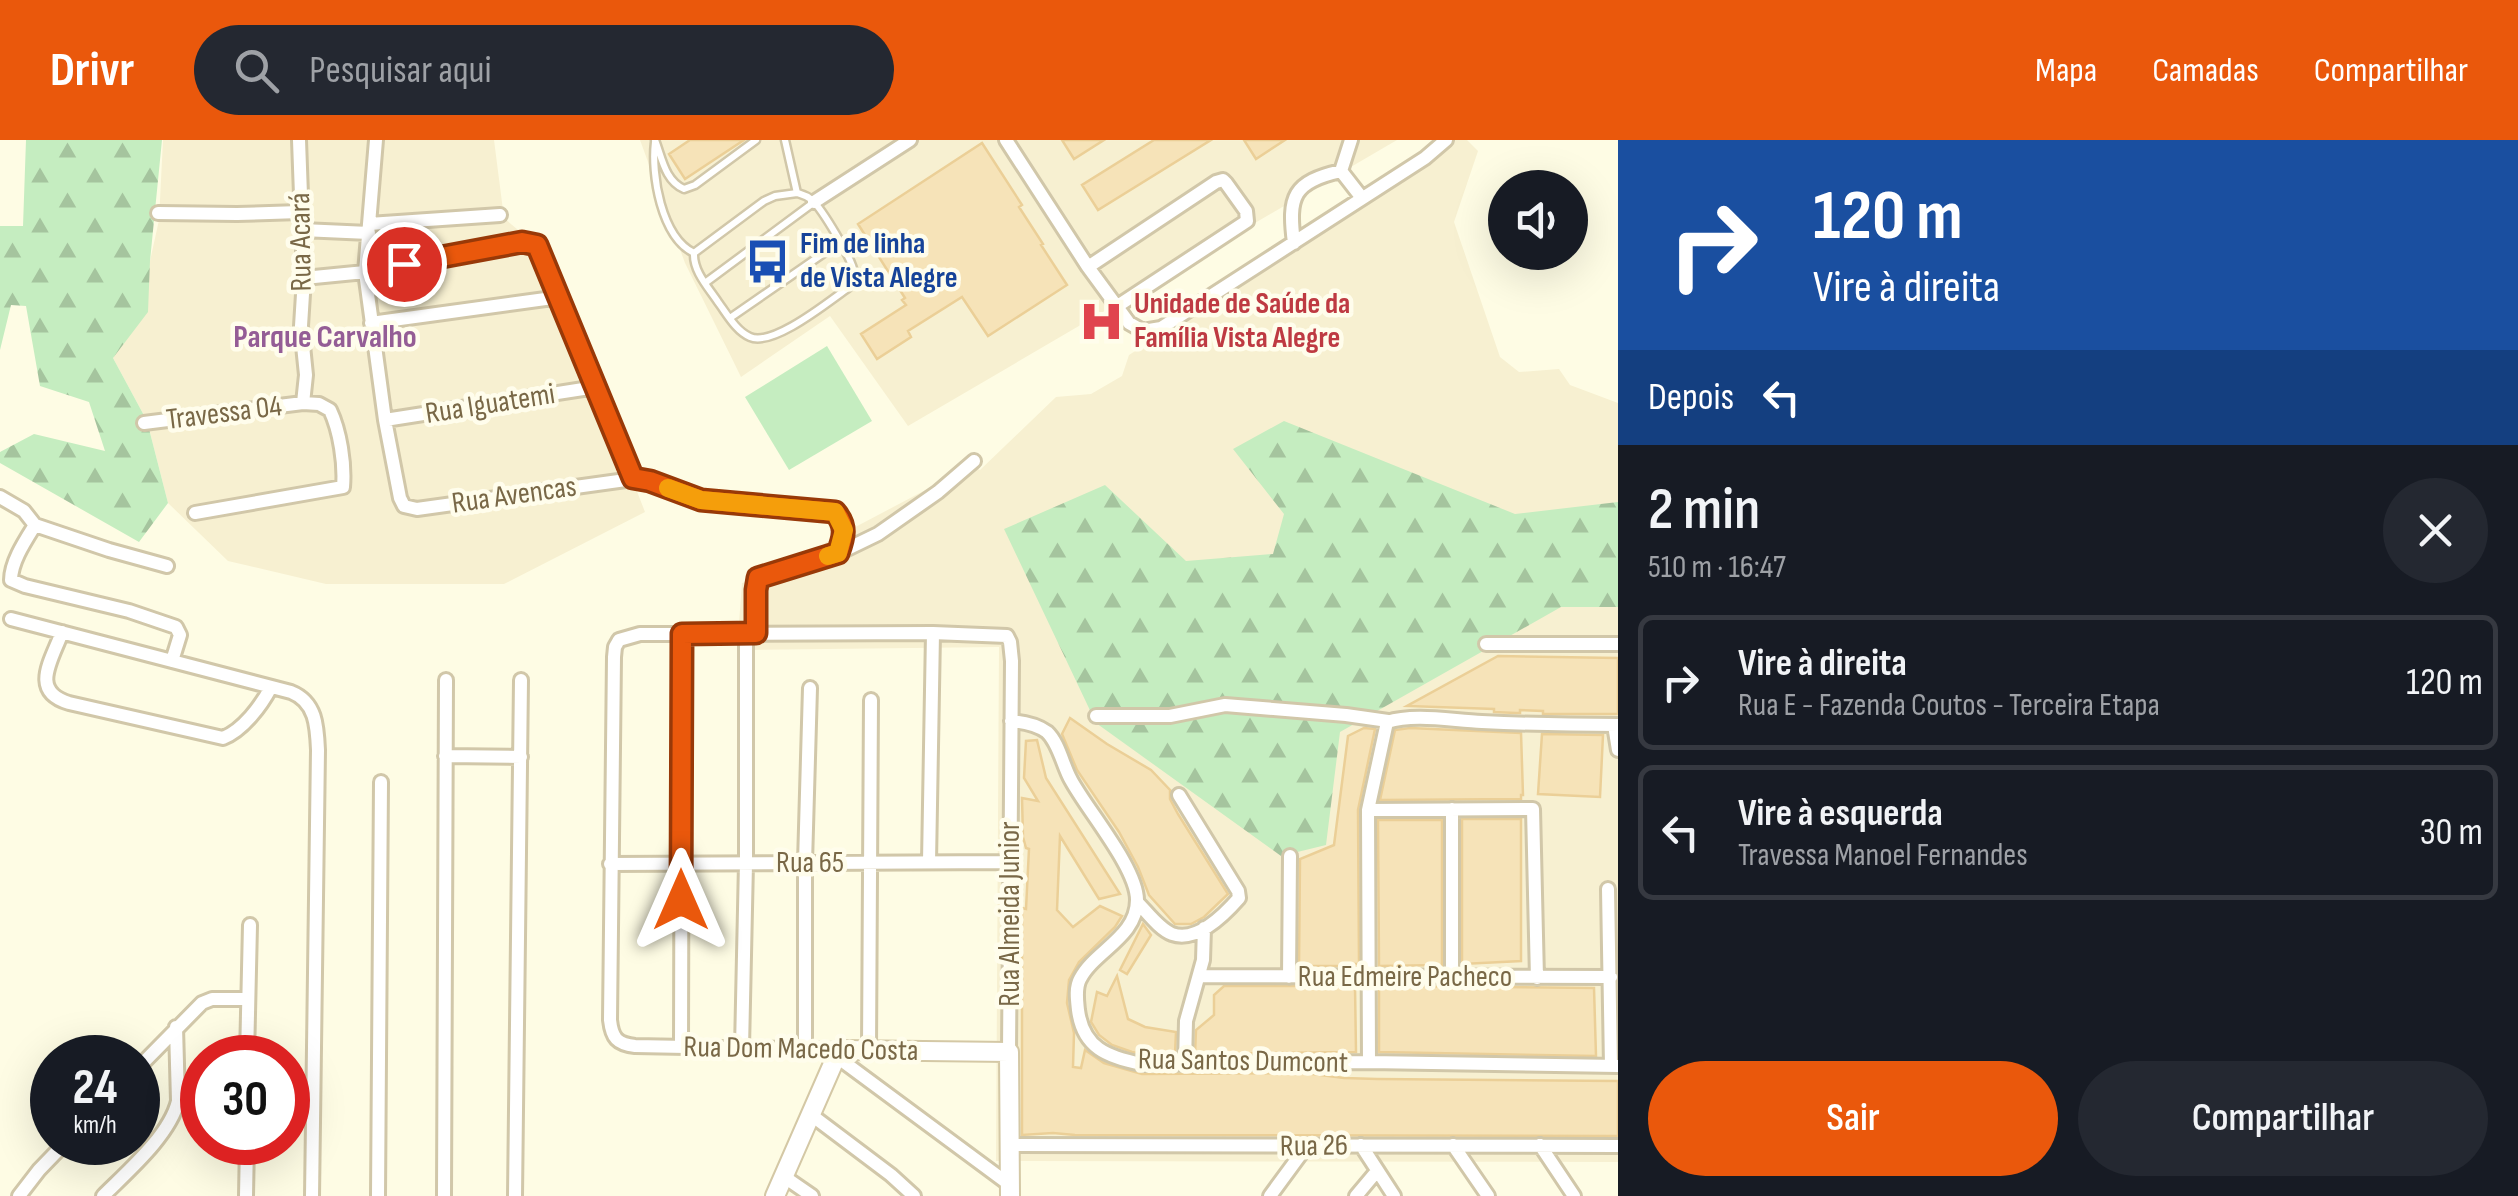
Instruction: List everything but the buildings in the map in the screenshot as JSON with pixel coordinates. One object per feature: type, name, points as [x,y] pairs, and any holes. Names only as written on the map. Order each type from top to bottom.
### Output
[{"type":"main road","name":"Rua Dom Macedo Costa","points":[[838,1053],[1009,1052]]},
{"type":"main road","name":"Rua Almeida Junior","points":[[1009,1052],[1010,1190]]},
{"type":"main road","points":[[775,1196],[838,1053]]},
{"type":"street","name":"Rua Acará","points":[[299,140],[306,374],[303,403]]},
{"type":"street","points":[[376,140],[365,272],[385,420]]},
{"type":"street","points":[[814,202],[910,140]]},
{"type":"street","points":[[1006,140],[1116,307],[1128,323],[1143,330],[1161,328],[1425,158],[1446,140]]},
{"type":"street","points":[[1341,170],[1351,140]]},
{"type":"street","points":[[1341,170],[1362,198]]},
{"type":"street","points":[[1294,243],[1294,199],[1306,183],[1341,170]]},
{"type":"street","points":[[1088,267],[1216,182],[1226,183],[1247,214],[1247,222],[1116,307]]},
{"type":"street","points":[[158,213],[300,212]]},
{"type":"street","points":[[302,230],[369,229],[500,215]]},
{"type":"street","points":[[304,278],[365,272],[530,242],[537,245],[633,478],[701,500],[835,512],[844,530],[838,553]]},
{"type":"street","points":[[372,323],[560,297]]},
{"type":"street","name":"Rua Iguatemi","points":[[385,420],[596,387]]},
{"type":"street","points":[[195,512],[342,487],[342,460],[330,410],[319,404],[303,403]]},
{"type":"street","name":"Travessa 04","points":[[144,423],[303,403]]},
{"type":"street","name":"Rua Avencas","points":[[385,420],[404,506],[418,509],[633,478]]},
{"type":"street","points":[[742,1048],[751,633],[758,578],[867,540],[938,492],[974,461]]},
{"type":"street","points":[[0,497],[24,511],[36,525],[167,566]]},
{"type":"street","points":[[36,525],[13,566],[12,582],[176,627],[180,635],[172,661]]},
{"type":"street","points":[[11,619],[299,695],[312,709],[317,730],[312,1196]]},
{"type":"street","points":[[62,632],[46,686],[52,697],[70,703],[223,738],[242,726],[271,687]]},
{"type":"street","points":[[610,864],[615,646],[631,635],[751,633],[933,633],[929,862]]},
{"type":"street","name":"Rua Almeida Junior","points":[[933,633],[1004,634],[1010,646],[1009,1052]]},
{"type":"street","points":[[681,1046],[682,634]]},
{"type":"street","points":[[1486,644],[1618,644]]},
{"type":"street","points":[[444,1196],[446,680]]},
{"type":"street","points":[[515,1196],[521,680]]},
{"type":"street","points":[[805,1049],[810,688]]},
{"type":"street","points":[[869,1050],[872,700]]},
{"type":"street","points":[[1096,716],[1170,716],[1224,706],[1388,721],[1616,725],[1618,750]]},
{"type":"street","points":[[1010,720],[1031,724],[1050,735],[1069,778],[1126,867],[1137,902],[1169,933],[1186,936],[1204,928],[1238,900],[1239,893],[1179,795]]},
{"type":"street","points":[[1369,1062],[1368,810],[1388,721]]},
{"type":"street","points":[[445,756],[520,758]]},
{"type":"street","points":[[378,1196],[381,782]]},
{"type":"street","points":[[1452,808],[1452,977]]},
{"type":"street","points":[[1368,810],[1533,809],[1537,978]]},
{"type":"street","points":[[1288,976],[1290,856]]},
{"type":"street","name":"Rua 65","points":[[610,864],[1010,862]]},
{"type":"street","name":"Rua Dom Macedo Costa","points":[[610,864],[610,1020],[618,1042],[634,1046],[838,1053]]},
{"type":"street","points":[[1608,890],[1614,1066]]},
{"type":"street","name":"Rua Santos Dumcont","points":[[1137,902],[1126,930],[1078,984],[1080,1023],[1092,1044],[1112,1056],[1142,1064],[1614,1066]]},
{"type":"street","points":[[247,1035],[250,924]]},
{"type":"street","points":[[1185,1064],[1186,1021],[1199,976],[1204,928]]},
{"type":"street","name":"Rua Edmeire Pacheco","points":[[1199,976],[1610,978]]},
{"type":"street","points":[[160,1044],[202,1003],[248,999]]},
{"type":"street","points":[[103,1196],[151,1145],[176,1109],[176,1027]]},
{"type":"street","points":[[838,1053],[1010,1190]]},
{"type":"street","points":[[810,1114],[914,1196]]},
{"type":"street","points":[[1362,1145],[1394,1196]]},
{"type":"street","points":[[1452,1145],[1488,1196]]},
{"type":"street","points":[[1540,1145],[1574,1196]]},
{"type":"street","name":"Rua 26","points":[[1010,1146],[1618,1146]]},
{"type":"street","points":[[1270,1196],[1306,1147]]},
{"type":"street","points":[[19,1196],[44,1165]]},
{"type":"street","points":[[246,1196],[247,1165]]},
{"type":"street","points":[[1356,1196],[1377,1171]]},
{"type":"street","points":[[783,1176],[812,1196]]},
{"type":"lane","points":[[655,140],[669,178],[684,189],[756,140]]},
{"type":"lane","points":[[655,140],[654,181],[660,201],[676,236],[686,249],[694,252]]},
{"type":"lane","points":[[785,140],[797,193]]},
{"type":"lane","points":[[797,193],[814,202],[840,242],[854,273],[848,288],[781,332],[756,339],[730,318],[705,283],[695,266],[694,252],[764,201],[797,193]]},
{"type":"lane","points":[[705,283],[814,202]]},
{"type":"lane","points":[[730,318],[840,242]]},
{"type":"shaded area","points":[[163,140],[494,140],[504,218],[537,246],[552,300],[598,391],[645,512],[504,584],[326,584],[228,561],[168,503],[147,421],[113,358],[150,261],[159,220]]},
{"type":"shaded area","points":[[640,140],[1397,140],[908,426],[830,316],[741,377],[685,263]]},
{"type":"shaded area","points":[[1445,140],[1467,140],[1478,151],[1454,222],[1500,357],[1519,372],[1559,369],[1570,385],[1618,403],[1618,1162],[996,1161],[999,647],[737,650],[742,583],[802,569],[825,543],[971,466],[980,470],[1056,397],[1091,394],[1122,376],[1129,355],[1412,173]]},
{"type":"green space","points":[[26,140],[162,140],[148,312],[113,358],[147,421],[168,503],[139,542],[0,463],[0,452],[34,434],[105,451],[89,402],[40,386],[26,306],[11,305],[0,350],[0,226],[23,226]]},
{"type":"green space","points":[[827,346],[872,421],[789,470],[745,397]]},
{"type":"green space","points":[[1284,421],[1515,514],[1618,502],[1618,607],[1561,607],[1340,732],[1326,845],[1281,856],[1096,723],[1004,529],[1105,485],[1186,561],[1273,554],[1284,514],[1233,449]]},
{"type":"slow traffic","points":[[668,488],[701,500],[835,512],[844,530],[838,553],[828,556]]},
{"type":"place","name":"Fim de linha de Vista Alegre","points":[[767,261]]},
{"type":"place","name":"Unidade de Saúde da Família Vista Alegre","points":[[1101,321]]},
{"type":"district","name":"Parque Carvalho","points":[[325,337]]},
{"type":"route","points":[[404,264],[522,242],[537,245],[633,478],[701,500],[835,512],[844,527],[838,553],[758,578],[756,633],[682,634],[681,900]]}]
